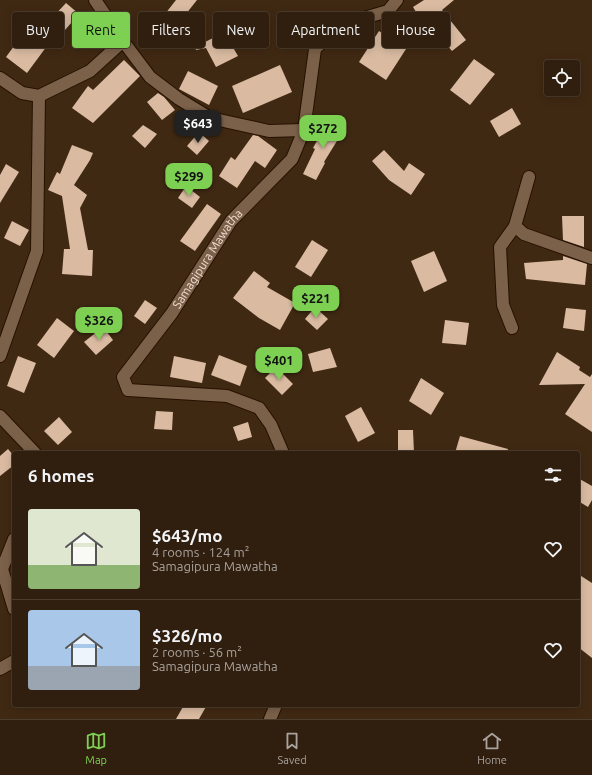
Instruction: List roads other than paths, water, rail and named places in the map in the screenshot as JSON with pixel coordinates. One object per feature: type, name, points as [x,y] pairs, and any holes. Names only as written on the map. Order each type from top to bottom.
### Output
[{"type":"street","points":[[95,0],[103,12]]},
{"type":"street","name":"Samagipura Mawatha","points":[[282,451],[272,425],[259,408],[227,396],[128,390],[123,377],[172,313],[231,221],[292,159],[304,130],[315,49],[340,25],[388,11],[397,0]]},
{"type":"street","points":[[0,78],[22,93],[39,96],[90,71],[115,48]]},
{"type":"street","points":[[128,48],[150,77],[179,99],[210,118],[269,131],[304,130]]},
{"type":"street","points":[[0,356],[37,251],[39,96]]},
{"type":"street","points":[[512,328],[503,305],[500,247],[515,226],[529,177]]},
{"type":"street","points":[[515,226],[524,234],[592,258]]},
{"type":"street","points":[[0,416],[34,451]]},
{"type":"street","points":[[12,543],[2,569],[12,602]]},
{"type":"street","points":[[0,669],[12,662]]},
{"type":"street","points":[[270,719],[275,707]]}]
